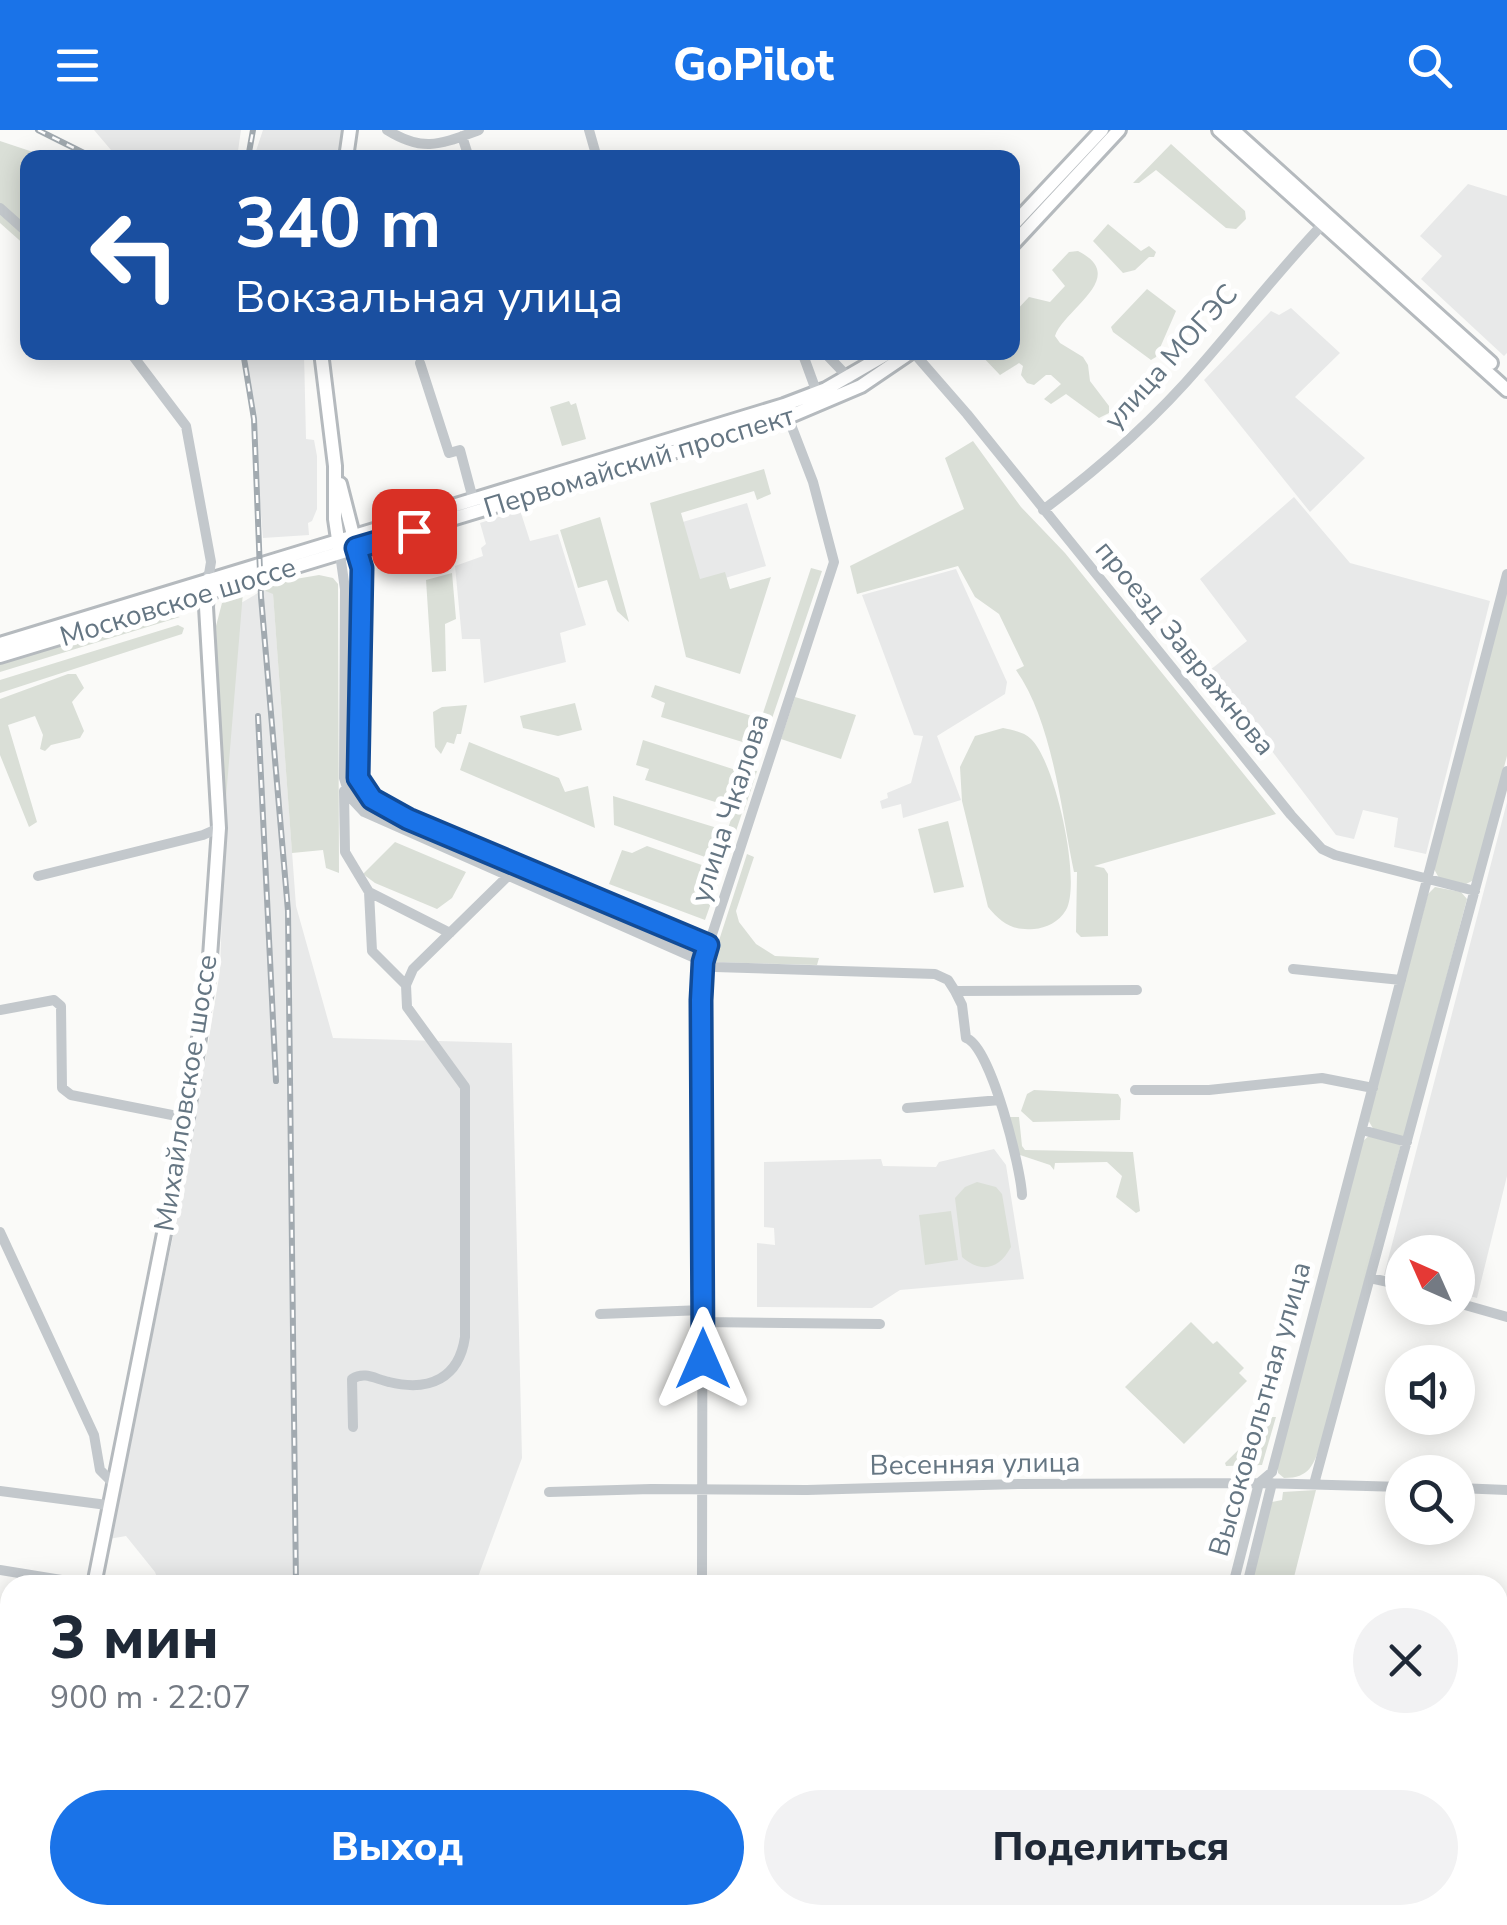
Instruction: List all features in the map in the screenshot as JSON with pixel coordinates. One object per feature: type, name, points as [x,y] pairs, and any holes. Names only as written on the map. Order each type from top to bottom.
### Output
[{"type":"main road","points":[[1020,217],[1102,130]]},
{"type":"main road","points":[[1020,236],[1119,130]]},
{"type":"main road","points":[[1219,130],[1507,378]]},
{"type":"main road","points":[[1232,130],[1421,304],[1507,390]]},
{"type":"main road","points":[[321,360],[335,466],[339,547]]},
{"type":"main road","name":"Первомайский проспект","points":[[355,542],[473,499],[817,394],[877,360]]},
{"type":"main road","name":"Первомайский проспект","points":[[355,542],[788,416],[861,386],[900,360]]},
{"type":"main road","points":[[335,466],[355,542]]},
{"type":"main road","name":"Московское шоссе","points":[[0,644],[355,542]]},
{"type":"main road","name":"Московское шоссе","points":[[0,656],[207,587]]},
{"type":"main road","name":"Михайловское шоссе","points":[[95,1575],[187,1118],[209,971],[218,828],[207,587]]},
{"type":"street","points":[[391,133],[409,144],[423,146],[480,130]]},
{"type":"street","points":[[462,136],[466,150]]},
{"type":"street","points":[[0,208],[20,227]]},
{"type":"street","name":"улица МОГЭС","points":[[1044,510],[1144,427],[1202,364],[1263,288],[1324,224]]},
{"type":"street","points":[[136,360],[186,426],[211,562],[207,587]]},
{"type":"street","points":[[805,360],[817,394]]},
{"type":"street","points":[[832,360],[849,378]]},
{"type":"street","name":"проезд Завражнова","points":[[919,360],[1322,848],[1335,855],[1475,891]]},
{"type":"street","points":[[420,363],[448,454],[460,450],[473,499]]},
{"type":"street","name":"улица Чкалова","points":[[702,1575],[703,962],[834,566],[813,482],[788,416]]},
{"type":"street","points":[[355,542],[362,568],[358,778],[372,799],[408,819],[708,945]]},
{"type":"street","points":[[339,547],[345,589],[347,859],[368,892],[372,952],[406,985]]},
{"type":"street","name":"Высоковольтная улица","points":[[1236,1575],[1259,1483],[1272,1472],[1507,574]]},
{"type":"street","points":[[1314,1484],[1507,771]]},
{"type":"street","points":[[344,778],[358,807],[402,832],[715,967],[935,974],[948,980],[962,1005],[966,1038],[983,1054],[1000,1100],[1011,1146],[1018,1158],[1022,1195]]},
{"type":"street","points":[[344,824],[358,807],[372,799]]},
{"type":"street","points":[[38,876],[218,828]]},
{"type":"street","points":[[354,1427],[352,1379],[356,1376],[363,1374],[398,1384],[432,1383],[452,1372],[462,1357],[465,1088],[407,1007],[406,985],[413,969],[510,876],[517,864]]},
{"type":"street","points":[[368,892],[450,933]]},
{"type":"street","points":[[1293,970],[1401,980]]},
{"type":"street","points":[[955,991],[1137,990]]},
{"type":"street","points":[[0,1010],[54,1000],[61,1006],[62,1088],[71,1095],[187,1118]]},
{"type":"street","points":[[1134,1090],[1209,1090],[1322,1078],[1373,1088]]},
{"type":"street","points":[[907,1108],[1000,1100]]},
{"type":"street","points":[[1362,1130],[1407,1142]]},
{"type":"street","points":[[0,1232],[94,1435],[100,1470],[112,1482]]},
{"type":"street","points":[[1370,1278],[1385,1281]]},
{"type":"street","points":[[1475,1307],[1507,1317]]},
{"type":"street","points":[[600,1314],[880,1324]]},
{"type":"street","points":[[1322,1456],[1330,1474],[1349,1485]]},
{"type":"street","name":"Весенняя улица","points":[[549,1492],[1259,1483],[1385,1486]]},
{"type":"street","name":"Высоковольтная улица","points":[[1249,1575],[1272,1483]]},
{"type":"street","points":[[1475,1489],[1507,1490]]},
{"type":"street","points":[[0,1491],[107,1506]]},
{"type":"street","points":[[0,1570],[31,1575]]},
{"type":"shaded area","points":[[94,130],[241,130],[238,150],[111,150]]},
{"type":"shaded area","points":[[263,130],[343,130],[339,150],[256,150]]},
{"type":"shaded area","points":[[0,141],[27,150],[20,150],[20,241],[0,223]]},
{"type":"shaded area","points":[[1171,144],[1245,211],[1246,219],[1236,229],[1226,228],[1156,170],[1133,183]]},
{"type":"shaded area","points":[[1468,184],[1507,196],[1504,356],[1421,279],[1442,256],[1420,236]]},
{"type":"shaded area","points":[[1108,224],[1141,251],[1149,246],[1156,252],[1154,257],[1123,273],[1093,241]]},
{"type":"shaded area","points":[[1078,251],[1098,271],[1089,293],[1055,336],[1088,365],[1090,381],[1109,406],[1109,413],[1099,418],[1066,394],[1051,404],[1044,399],[1061,384],[1051,375],[1034,385],[1021,375],[1023,366],[1019,363],[1000,375],[986,360],[1020,360],[1020,307],[1029,297],[1050,302],[1065,286],[1052,270],[1069,252]]},
{"type":"shaded area","points":[[1147,289],[1176,311],[1156,357],[1151,360],[1111,327]]},
{"type":"shaded area","points":[[1291,308],[1340,353],[1295,397],[1365,458],[1310,512],[1204,380],[1271,311],[1279,315]]},
{"type":"shaded area","points":[[248,360],[304,360],[306,439],[314,440],[317,456],[317,509],[308,523],[309,535],[263,538]]},
{"type":"shaded area","points":[[569,401],[571,405],[576,403],[586,439],[562,446],[550,407]]},
{"type":"shaded area","points":[[973,441],[1021,507],[1065,553],[1276,814],[1094,866],[1104,868],[1108,874],[1108,936],[1081,937],[1076,932],[1077,872],[1054,768],[1039,715],[1016,670],[1024,666],[999,614],[975,597],[958,566],[857,594],[850,566],[964,509],[945,458]]},
{"type":"shaded area","points":[[764,469],[771,494],[757,500],[754,491],[681,513],[700,579],[725,572],[730,589],[771,577],[740,674],[686,657],[650,503]]},
{"type":"shaded area","points":[[1294,497],[1350,563],[1490,601],[1426,854],[1394,847],[1398,818],[1363,810],[1354,839],[1336,835],[1210,670],[1247,641],[1200,579]]},
{"type":"shaded area","points":[[747,503],[766,566],[678,592],[659,529]]},
{"type":"shaded area","points":[[520,510],[530,541],[558,534],[586,625],[560,633],[566,662],[484,683],[480,639],[462,639],[455,566],[483,556],[481,548],[486,544],[480,523]]},
{"type":"shaded area","points":[[600,517],[629,622],[617,611],[607,580],[578,588],[560,530]]},
{"type":"shaded area","points":[[811,568],[822,571],[762,748],[661,717],[665,703],[651,697],[655,685],[761,719]]},
{"type":"shaded area","points":[[956,569],[1007,682],[1005,694],[937,736],[961,800],[903,818],[901,804],[882,809],[880,801],[888,798],[887,793],[911,783],[923,736],[914,735],[862,595]]},
{"type":"shaded area","points":[[452,573],[456,619],[445,624],[446,671],[432,672],[426,580]]},
{"type":"shaded area","points":[[319,575],[333,578],[338,584],[339,873],[326,868],[323,850],[292,853],[273,594],[263,590],[266,584]]},
{"type":"shaded area","points":[[263,590],[273,593],[296,906],[333,1038],[512,1043],[522,1458],[479,1575],[156,1575],[126,1536],[109,1539],[117,1482],[122,1479],[189,1160],[220,971],[227,758],[241,603]]},
{"type":"shaded area","points":[[1507,590],[1507,756],[1474,880],[1466,884],[1439,878],[1434,869]]},
{"type":"shaded area","points":[[243,592],[223,834],[216,626],[222,603]]},
{"type":"shaded area","points":[[164,614],[180,617],[0,672],[0,664]]},
{"type":"shaded area","points":[[178,625],[184,628],[182,634],[0,693],[0,680]]},
{"type":"shaded area","points":[[76,674],[84,688],[72,702],[84,731],[80,738],[51,745],[45,751],[40,749],[43,735],[35,716],[8,725],[37,822],[29,827],[0,755],[0,699]]},
{"type":"shaded area","points":[[795,697],[856,715],[841,759],[781,739]]},
{"type":"shaded area","points":[[575,703],[582,730],[558,736],[523,728],[520,716]]},
{"type":"shaded area","points":[[467,705],[461,734],[457,734],[454,744],[447,742],[441,754],[435,747],[433,712],[442,707]]},
{"type":"shaded area","points":[[1003,728],[1028,737],[1040,752],[1064,822],[1070,896],[1060,918],[1039,928],[1008,925],[988,907],[962,801],[960,767],[975,736]]},
{"type":"shaded area","points":[[643,740],[742,772],[757,771],[744,811],[645,780],[649,769],[636,765]]},
{"type":"shaded area","points":[[469,742],[559,778],[565,792],[588,786],[595,828],[460,770]]},
{"type":"shaded area","points":[[613,796],[727,831],[734,811],[742,813],[725,864],[614,825]]},
{"type":"shaded area","points":[[1507,802],[1507,1176],[1477,1298],[1475,1235],[1394,1235]]},
{"type":"shaded area","points":[[948,821],[964,887],[934,893],[918,829]]},
{"type":"shaded area","points":[[395,842],[466,872],[452,898],[437,909],[375,883],[363,874]]},
{"type":"shaded area","points":[[647,846],[722,872],[705,920],[609,884],[622,850],[632,853]]},
{"type":"shaded area","points":[[747,854],[754,857],[736,911],[739,922],[756,944],[775,956],[819,958],[817,965],[712,962]]},
{"type":"shaded area","points":[[1435,887],[1461,892],[1467,899],[1404,1138],[1374,1130],[1368,1120],[1428,894]]},
{"type":"shaded area","points":[[1034,1090],[1118,1094],[1120,1120],[1033,1122],[1021,1111],[1027,1094]]},
{"type":"shaded area","points":[[1006,1117],[1019,1117],[1025,1150],[1133,1152],[1140,1211],[1136,1213],[1116,1197],[1122,1176],[1107,1162],[1055,1163],[1054,1170],[1050,1165],[1017,1154]]},
{"type":"shaded area","points":[[1371,1134],[1401,1144],[1321,1444],[1305,1473],[1284,1478],[1278,1473],[1278,1465],[1363,1141]]},
{"type":"shaded area","points":[[994,1149],[1006,1165],[1024,1279],[900,1290],[872,1308],[757,1307],[757,1243],[775,1245],[774,1228],[764,1227],[764,1162],[881,1159],[883,1166],[936,1167],[939,1162]]},
{"type":"shaded area","points":[[977,1182],[996,1187],[1002,1194],[1011,1247],[990,1267],[976,1266],[962,1257],[955,1198],[965,1187]]},
{"type":"shaded area","points":[[951,1211],[958,1260],[925,1265],[919,1215]]},
{"type":"shaded area","points":[[1191,1322],[1244,1368],[1239,1373],[1247,1381],[1184,1444],[1125,1387]]},
{"type":"shaded area","points":[[1276,1417],[1262,1465],[1226,1466],[1225,1463]]},
{"type":"shaded area","points":[[1316,1490],[1295,1575],[1253,1575],[1272,1502],[1282,1500],[1283,1492]]},
{"type":"railway","points":[[38,130],[78,150]]},
{"type":"railway","points":[[249,150],[253,130]]},
{"type":"railway","points":[[244,360],[254,419],[261,597],[288,911],[296,1575]]},
{"type":"railway","points":[[258,716],[276,1081]]},
{"type":"route","points":[[414,531],[356,548],[362,568],[358,778],[365,792],[408,819],[708,945],[701,1000],[703,1359]]}]
